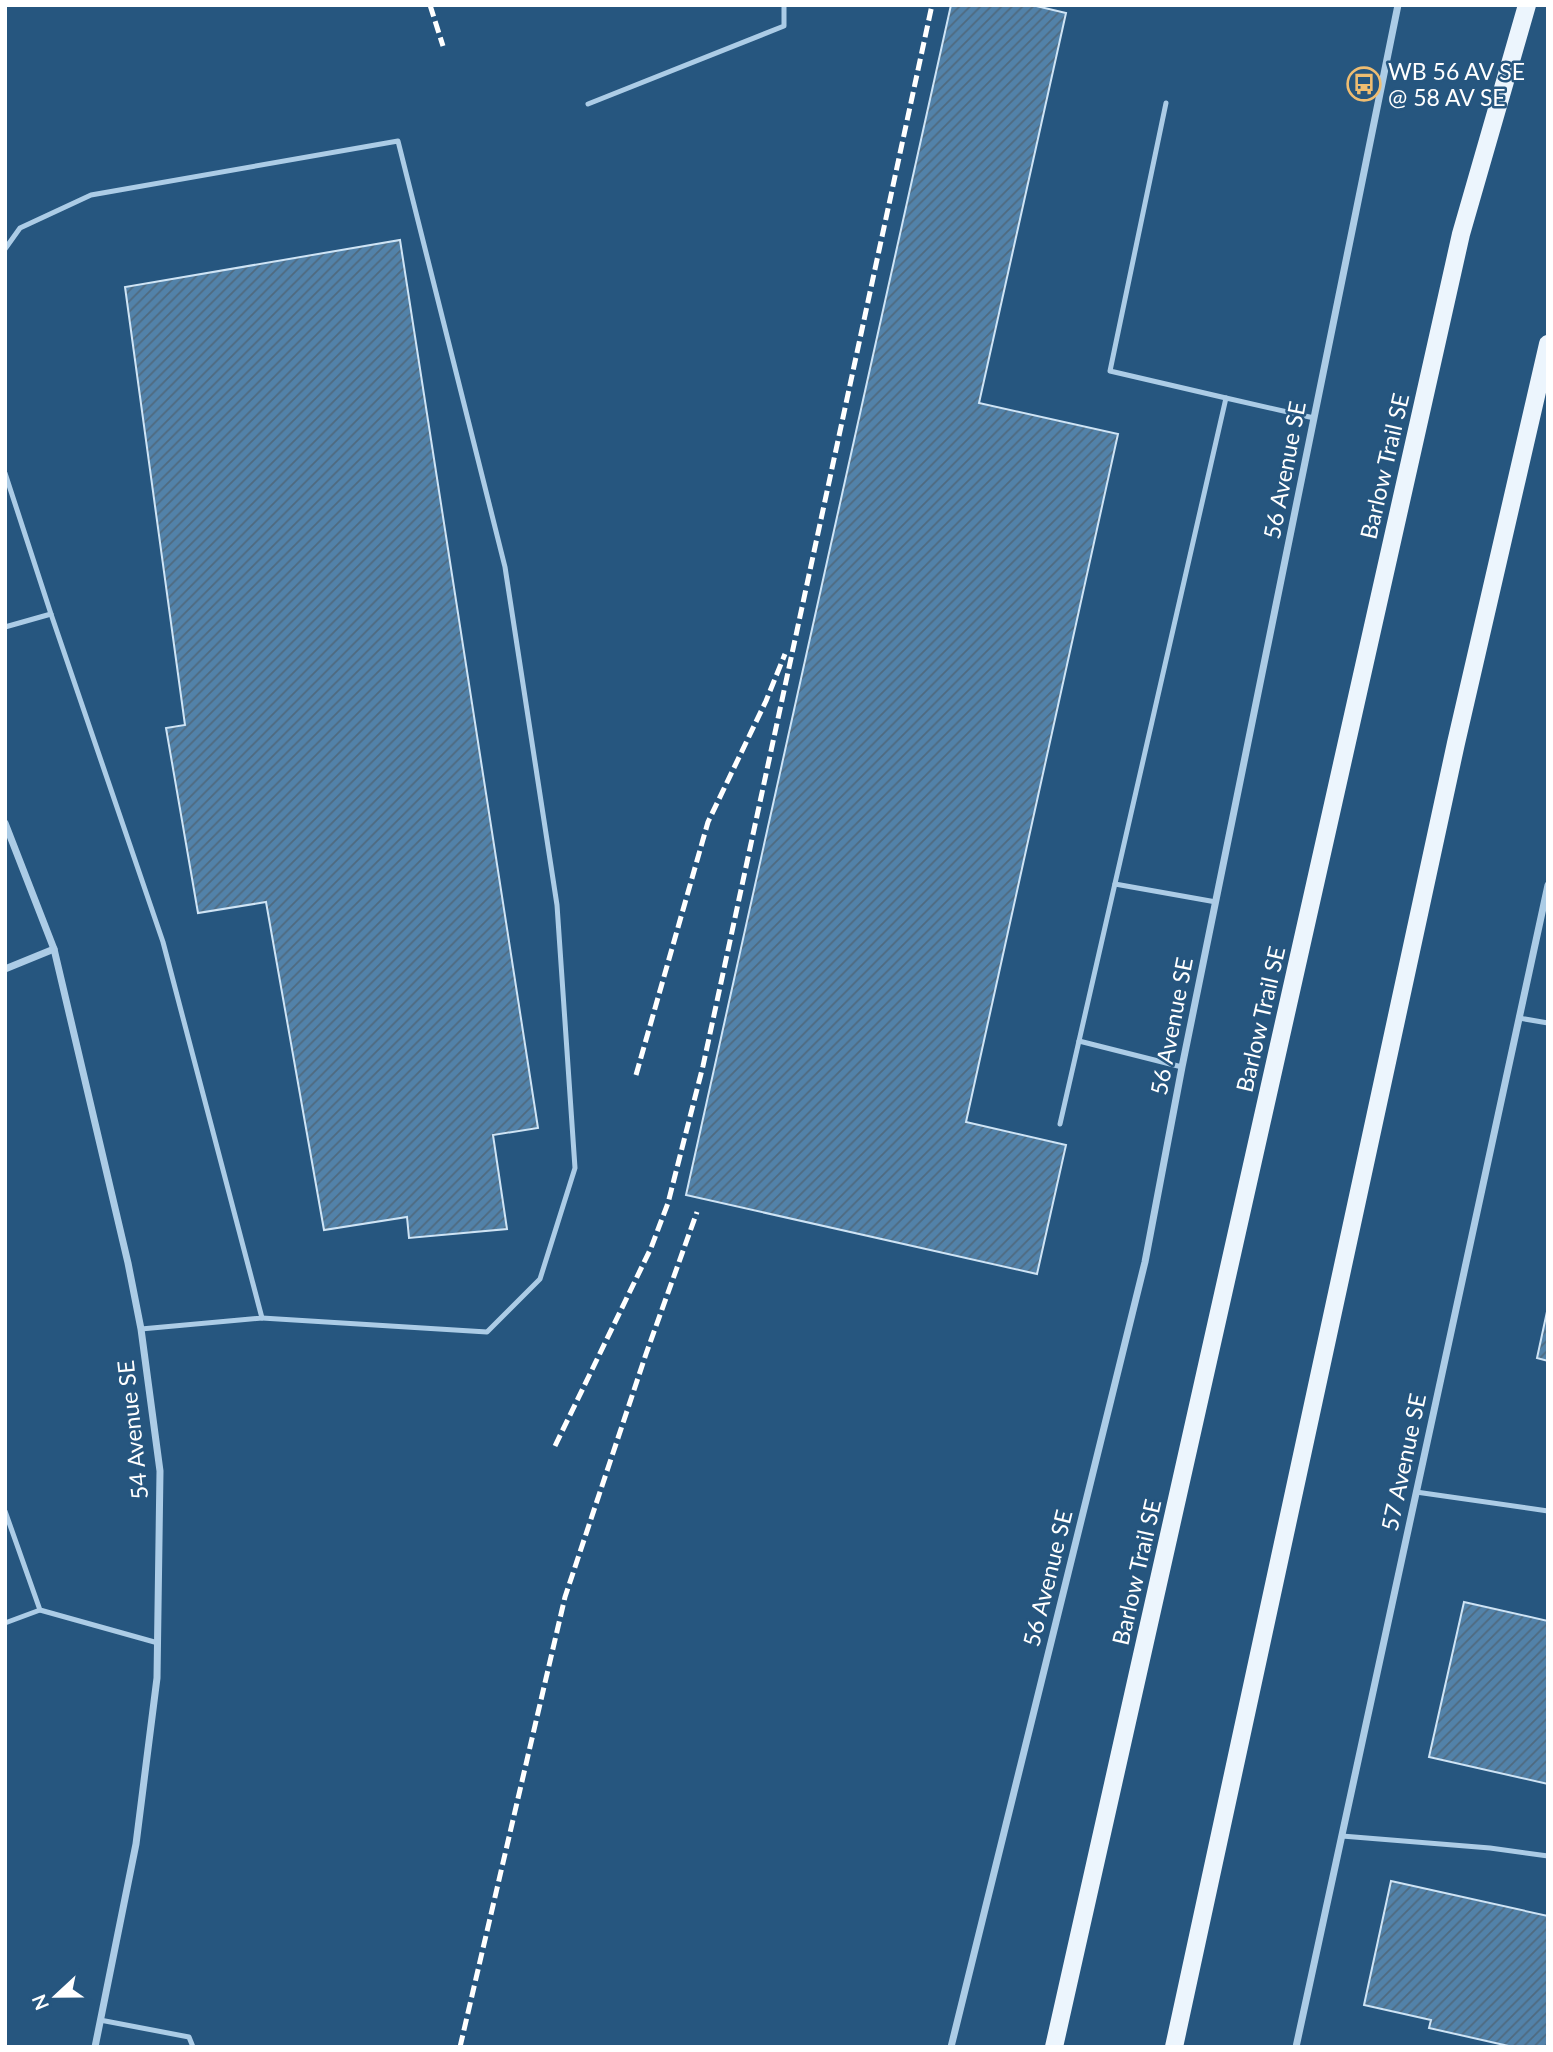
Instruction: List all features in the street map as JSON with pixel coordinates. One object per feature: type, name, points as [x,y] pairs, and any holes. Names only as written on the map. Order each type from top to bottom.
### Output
[{"type":"main road","name":"Barlow Trail SE","points":[[1054,2047],[1461,234],[1527,5]]},
{"type":"main road","points":[[1174,2047],[1456,743],[1548,344]]},
{"type":"street","name":"56 Avenue SE","points":[[951,2047],[1145,1262],[1182,1067],[1398,5]]},
{"type":"street","name":"54 Avenue SE","points":[[5,823],[54,949],[128,1264],[141,1329],[160,1471],[158,1678],[136,1844],[95,2047]]},
{"type":"street","name":"57 Avenue SE","points":[[1296,2047],[1548,884]]},
{"type":"street","points":[[5,969],[54,949]]},
{"type":"lane","points":[[588,104],[784,26],[784,5]]},
{"type":"lane","points":[[1166,103],[1110,371],[1314,418]]},
{"type":"lane","points":[[5,250],[20,228],[91,195],[398,141],[505,567],[557,905],[575,1168],[540,1279],[487,1332],[261,1318],[141,1329]]},
{"type":"lane","points":[[1060,1124],[1226,398]]},
{"type":"lane","points":[[5,472],[163,942],[261,1318]]},
{"type":"lane","points":[[5,626],[51,614]]},
{"type":"lane","points":[[1115,884],[1216,902]]},
{"type":"lane","points":[[1519,1018],[1548,1023]]},
{"type":"lane","points":[[1079,1041],[1182,1067]]},
{"type":"lane","points":[[1416,1492],[1548,1511]]},
{"type":"lane","points":[[5,1511],[40,1610]]},
{"type":"lane","points":[[5,1623],[40,1610],[158,1643]]},
{"type":"lane","points":[[1342,1836],[1490,1848],[1548,1856]]},
{"type":"lane","points":[[100,2020],[189,2037],[193,2047]]},
{"type":"building","points":[[951,5],[1032,5],[1066,13],[979,403],[1118,434],[966,1122],[1066,1145],[1037,1274],[686,1195]]},
{"type":"building","points":[[400,240],[538,1128],[493,1135],[507,1229],[409,1238],[407,1217],[324,1230],[266,902],[198,913],[166,728],[185,725],[125,287]]},
{"type":"building","points":[[1548,1307],[1548,1361],[1537,1358]]},
{"type":"building","points":[[1464,1602],[1548,1621],[1548,1784],[1429,1757]]},
{"type":"building","points":[[1391,1881],[1548,1916],[1548,2047],[1513,2047],[1429,2028],[1431,2020],[1364,2005]]},
{"type":"railway","points":[[430,5],[443,46]]},
{"type":"railway","points":[[555,1446],[651,1248],[668,1203],[703,1066],[932,5]]},
{"type":"railway","points":[[636,1075],[708,822],[766,701],[785,654]]},
{"type":"railway","points":[[460,2047],[565,1597],[646,1354],[697,1212]]},
{"type":"place","name":"WB 56 AV SE @ 58 AV SE","points":[[1364,84]]}]
